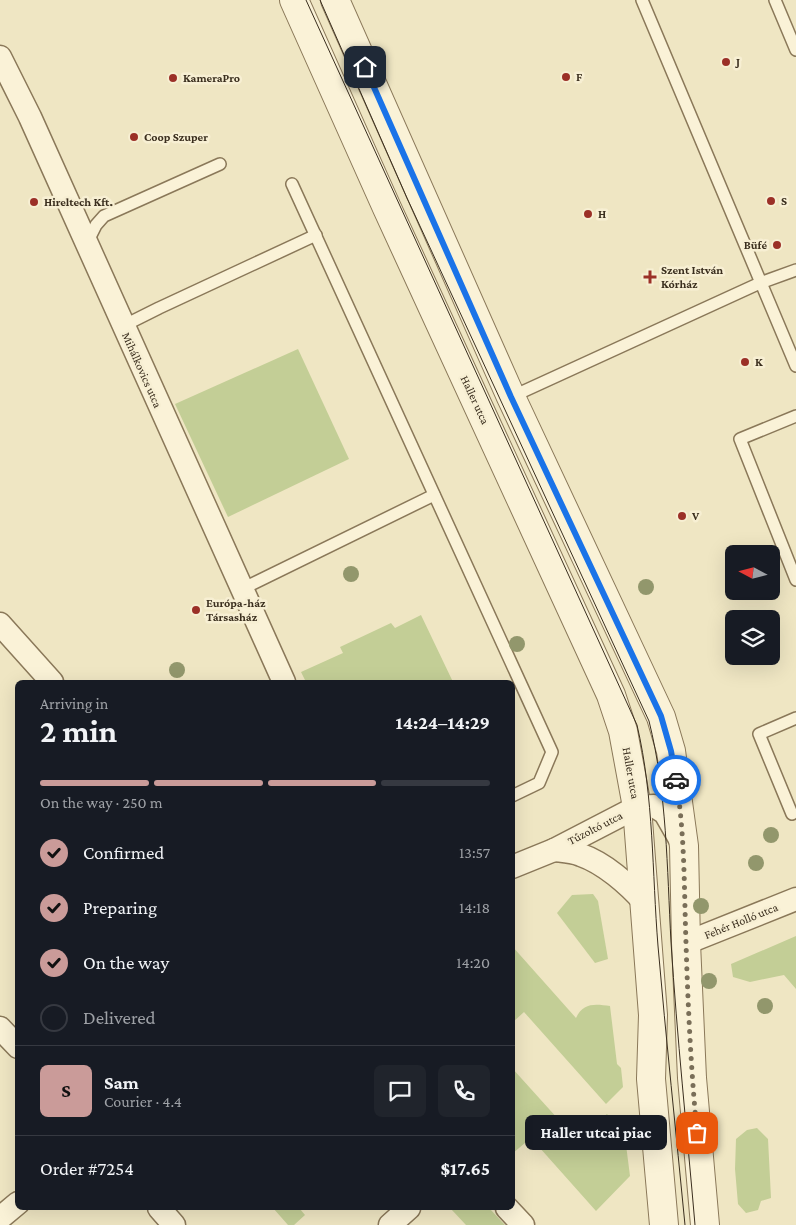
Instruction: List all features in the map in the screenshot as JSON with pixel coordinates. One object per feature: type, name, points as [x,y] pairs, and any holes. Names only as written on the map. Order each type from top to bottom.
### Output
[{"type":"street","name":"Haller utca","points":[[294,0],[387,208],[611,695],[623,731],[637,807],[653,1015],[651,1079],[664,1225]]},
{"type":"street","name":"Haller utca","points":[[335,0],[511,397],[661,716],[671,751],[684,846],[692,1078],[705,1225]]},
{"type":"street","name":"Mihálkovics utca","points":[[0,57],[30,117],[122,326],[283,680]]},
{"type":"street","points":[[0,624],[50,680]]},
{"type":"street","name":"Haller utca","points":[[637,807],[654,806],[665,813],[684,846]]},
{"type":"street","name":"Tűzoltó utca","points":[[515,865],[554,850],[637,807]]},
{"type":"street","name":"Tűzoltó utca","points":[[554,850],[582,855],[630,886],[644,902]]},
{"type":"street","name":"Fehér Holló utca","points":[[686,943],[796,899]]},
{"type":"street","points":[[0,1028],[15,1044]]},
{"type":"street","points":[[0,1218],[15,1206]]},
{"type":"street","points":[[161,1210],[174,1225]]},
{"type":"street","points":[[390,1225],[407,1210]]},
{"type":"street","points":[[509,1210],[523,1225]]},
{"type":"lane","points":[[642,0],[796,366]]},
{"type":"lane","points":[[775,0],[796,50]]},
{"type":"lane","points":[[86,244],[96,225],[104,216],[220,164]]},
{"type":"lane","points":[[292,184],[552,752],[539,783],[515,795]]},
{"type":"lane","points":[[122,326],[316,235]]},
{"type":"lane","points":[[511,397],[760,283],[796,270]]},
{"type":"lane","points":[[796,416],[740,439],[796,580]]},
{"type":"lane","points":[[242,589],[434,495]]},
{"type":"lane","points":[[792,814],[759,734],[796,718]]},
{"type":"green space","points":[[298,349],[349,459],[228,517],[175,404]]},
{"type":"green space","points":[[421,615],[452,680],[305,680],[301,672],[343,653],[340,647],[391,623],[395,628]]},
{"type":"green space","points":[[593,894],[598,901],[608,959],[595,963],[557,913],[572,895]]},
{"type":"green space","points":[[796,936],[796,989],[784,975],[750,982],[733,977],[731,964]]},
{"type":"green space","points":[[515,949],[576,1018],[582,1009],[590,1005],[610,1006],[617,1064],[621,1068],[623,1087],[606,1104],[524,1012],[515,1020]]},
{"type":"green space","points":[[515,1071],[577,1140],[607,1114],[625,1137],[630,1176],[596,1211],[531,1138],[515,1151]]},
{"type":"green space","points":[[757,1128],[768,1139],[771,1198],[761,1201],[758,1210],[746,1213],[738,1204],[735,1169],[736,1139],[747,1130]]},
{"type":"green space","points":[[275,1210],[301,1210],[305,1215],[294,1225],[288,1225]]},
{"type":"green space","points":[[452,1210],[491,1210],[505,1225],[466,1225]]},
{"type":"tram line","points":[[306,0],[637,725],[643,752],[650,807],[658,946],[685,1225]]},
{"type":"tram line","points":[[320,0],[407,198],[649,721],[663,803],[673,978],[695,1225]]},
{"type":"way so far","points":[[676,780],[684,846],[692,1078],[697,1133]]},
{"type":"place","name":"J","points":[[726,62]]},
{"type":"place","name":"F","points":[[566,77]]},
{"type":"place","name":"KameraPro","points":[[173,78]]},
{"type":"place","name":"Coop Szuper","points":[[134,137]]},
{"type":"place","name":"S","points":[[771,201]]},
{"type":"place","name":"Hireltech Kft.","points":[[34,202]]},
{"type":"place","name":"H","points":[[588,214]]},
{"type":"place","name":"Büfé","points":[[777,245]]},
{"type":"place","name":"Szent István Kórház","points":[[650,277]]},
{"type":"place","name":"K","points":[[745,362]]},
{"type":"place","name":"V","points":[[682,516]]},
{"type":"place","name":"Európa-ház Társasház","points":[[196,610]]},
{"type":"place","name":"Haller utcai piac","points":[[697,1133]]},
{"type":"route","points":[[365,67],[511,397],[661,716],[671,751],[676,780]]}]
